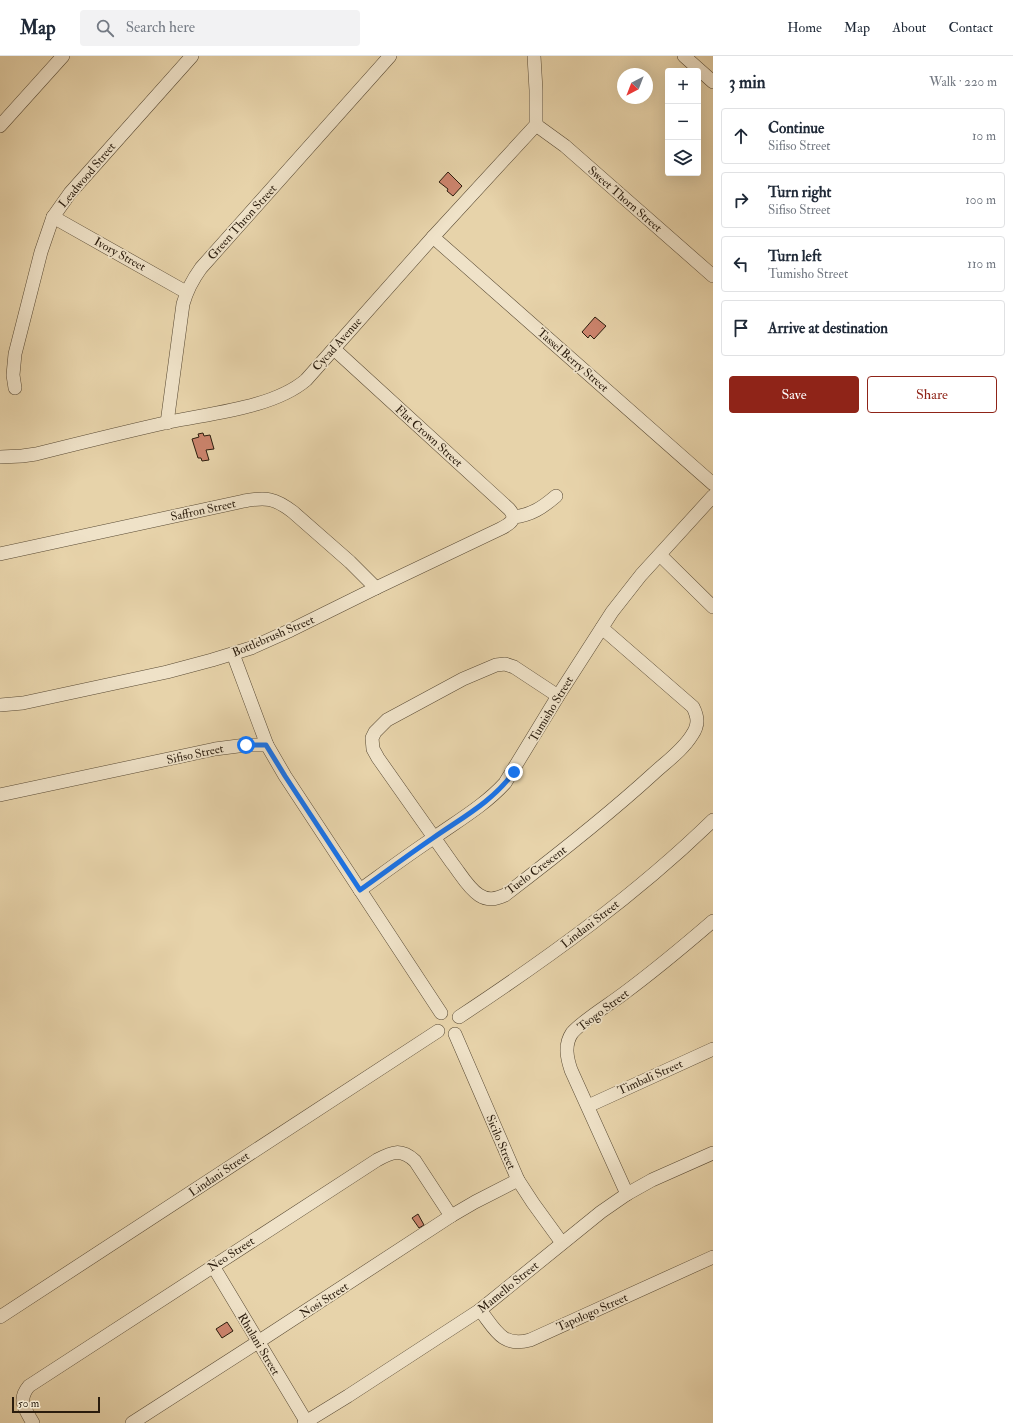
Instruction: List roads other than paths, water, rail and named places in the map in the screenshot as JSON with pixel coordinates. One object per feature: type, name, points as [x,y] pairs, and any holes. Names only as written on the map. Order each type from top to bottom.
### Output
[{"type":"street","points":[[0,126],[63,56]]},
{"type":"street","name":"Leadwood Street","points":[[15,388],[14,365],[18,342],[42,246],[53,217],[70,193],[192,56]]},
{"type":"street","name":"Green Thron Street","points":[[167,423],[181,319],[186,292],[192,280],[201,268],[390,56]]},
{"type":"street","points":[[534,56],[536,125]]},
{"type":"street","points":[[684,56],[713,82]]},
{"type":"street","name":"Cycad Avenue","points":[[0,456],[22,456],[36,454],[167,423],[258,404],[292,391],[306,380],[433,237],[536,125]]},
{"type":"street","name":"Sweet Thorn Street","points":[[536,125],[565,146],[713,276]]},
{"type":"street","name":"Ivory Street","points":[[53,217],[186,292]]},
{"type":"street","name":"Tassel Berry Street","points":[[433,237],[713,484]]},
{"type":"street","name":"Flat Crown Street","points":[[334,349],[509,508],[513,513],[510,521]]},
{"type":"street","name":"Bottlebrush Street","points":[[0,706],[23,703],[113,682],[167,672],[251,648],[291,630],[510,521],[532,513],[556,496]]},
{"type":"street","name":"Tumisho Street","points":[[360,890],[482,805],[505,783],[558,696],[628,591],[713,496]]},
{"type":"street","name":"Saffron Street","points":[[0,554],[244,501],[266,498],[284,505],[293,512],[350,562],[376,588]]},
{"type":"street","points":[[660,555],[713,607]]},
{"type":"street","name":"Tuelo Crescent","points":[[558,696],[514,667],[505,664],[496,664],[463,679],[387,720],[380,725],[372,738],[373,749],[433,838],[474,891],[480,896],[488,899],[497,898],[505,894],[562,851],[642,784],[686,744],[692,736],[698,721],[693,707],[602,628]]},
{"type":"street","points":[[233,654],[266,745],[441,1013]]},
{"type":"street","name":"Sifiso Street","points":[[0,795],[215,749],[246,745],[266,745]]},
{"type":"street","name":"Lindani Street","points":[[459,1017],[576,936],[634,889],[713,820]]},
{"type":"street","name":"Tsogo Street","points":[[627,1194],[568,1062],[568,1040],[578,1027],[658,968],[713,921]]},
{"type":"street","points":[[447,1011],[452,1012],[459,1017],[460,1026],[455,1034],[448,1036],[438,1031],[436,1021],[441,1013],[447,1011]]},
{"type":"street","name":"Lindani Street","points":[[0,1317],[438,1031]]},
{"type":"street","name":"Sicilo Street","points":[[455,1034],[518,1180],[532,1203],[562,1243]]},
{"type":"street","name":"Timbali Street","points":[[588,1106],[713,1049]]},
{"type":"street","name":"Neo Street","points":[[33,1423],[22,1402],[24,1393],[29,1386],[212,1266],[390,1153],[404,1153],[415,1160],[451,1216]]},
{"type":"street","name":"Mamello Street","points":[[305,1422],[348,1396],[480,1310],[601,1212],[627,1194],[652,1180],[713,1153]]},
{"type":"street","name":"Nosi Street","points":[[132,1423],[451,1216],[518,1180]]},
{"type":"street","name":"Tapologo Street","points":[[480,1310],[503,1338],[509,1342],[521,1343],[713,1257]]},
{"type":"street","name":"Rhulani Street","points":[[212,1266],[305,1422]]}]
